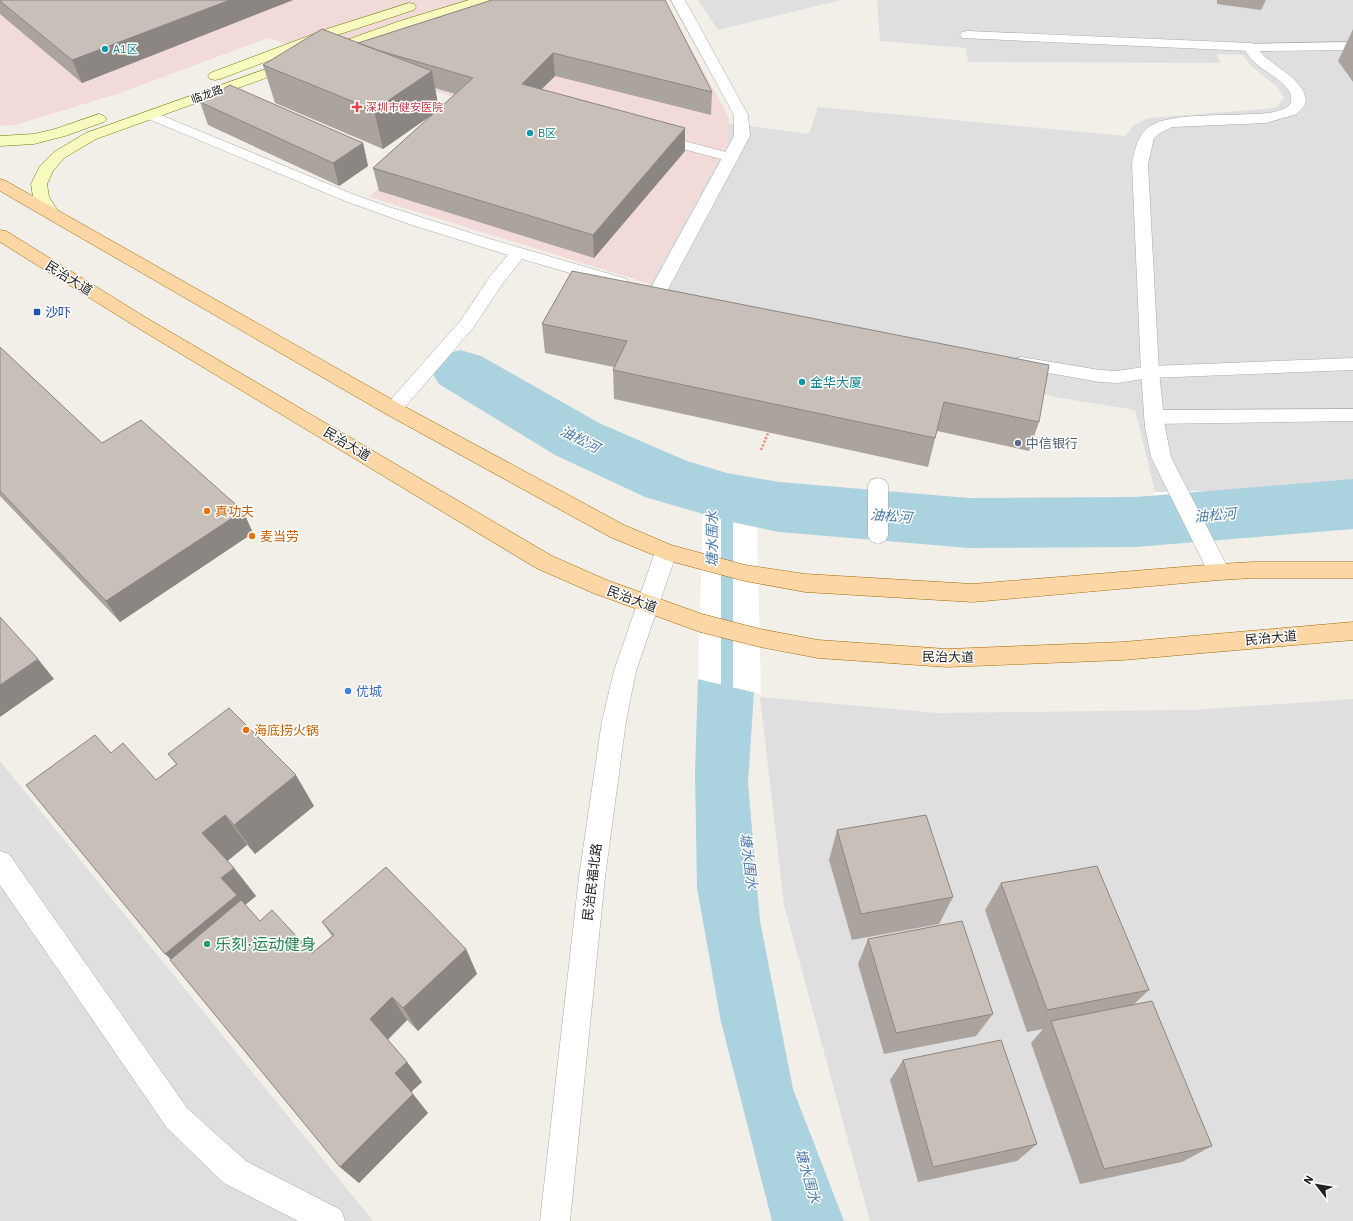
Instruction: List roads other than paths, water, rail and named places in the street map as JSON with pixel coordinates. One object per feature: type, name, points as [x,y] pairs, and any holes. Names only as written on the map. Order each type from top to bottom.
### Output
[{"type":"main road","name":"临龙路","points":[[0,141],[34,139],[147,109],[308,58],[405,24],[483,0]]},
{"type":"main road","name":"临龙路","points":[[201,81],[332,32],[418,5]]},
{"type":"main road","name":"临龙路","points":[[52,214],[41,197],[39,184],[44,171],[59,155],[92,136],[147,109]]},
{"type":"main road","points":[[0,184],[394,410],[617,531],[666,552],[759,575],[805,583],[973,593],[1252,570],[1353,570]]},
{"type":"main road","name":"民治大道","points":[[0,235],[139,322],[544,562],[601,587],[700,623],[760,638],[818,650],[947,658],[1123,651],[1353,631]]},
{"type":"street","points":[[652,293],[732,158],[742,136],[741,115],[678,0]]},
{"type":"street","points":[[1250,47],[1353,46]]},
{"type":"street","points":[[1219,572],[1161,457],[1153,417],[1140,164],[1144,139],[1155,128],[1170,123],[1266,118],[1292,111],[1298,105],[1299,99],[1296,90],[1288,81],[1260,59],[1250,47]]},
{"type":"street","name":"民治民福北路","points":[[555,1221],[592,876],[612,737],[625,671],[646,604],[666,552]]},
{"type":"street","points":[[0,863],[178,1118],[235,1172],[330,1221]]},
{"type":"lane","points":[[967,35],[1250,47]]},
{"type":"lane","points":[[147,109],[350,198],[424,224],[652,293]]},
{"type":"lane","points":[[647,135],[732,158]]},
{"type":"lane","points":[[394,410],[467,324],[497,279],[519,253]]},
{"type":"lane","points":[[1007,361],[1100,376],[1117,377],[1150,372],[1353,364]]},
{"type":"lane","points":[[1153,417],[1353,415]]},
{"type":"lane","points":[[877,492],[878,536]]},
{"type":"water","points":[[472,359],[556,408],[607,430],[579,461],[448,382]]},
{"type":"water","points":[[670,458],[699,472],[716,478],[769,491],[802,496],[844,497],[844,535],[818,532],[767,522],[716,510],[641,489]]},
{"type":"water","points":[[1353,488],[1353,528],[1240,534],[1231,514],[1229,504],[1233,494],[1240,491]]},
{"type":"water","points":[[913,500],[1041,510],[1150,504],[1150,523],[1155,535],[913,538]]},
{"type":"water","points":[[698,679],[754,692],[748,783],[760,921],[793,1089],[844,1221],[772,1221],[721,1022],[697,888],[695,772]]},
{"type":"waterway","name":"油松河","points":[[460,370],[577,439],[668,480],[727,497],[779,507],[969,523],[1136,522],[1353,504]]},
{"type":"waterway","name":"塘水围水","points":[[727,497],[727,702]]},
{"type":"place","name":"A1区","points":[[105,49]]},
{"type":"place","name":"深圳市健安医院","points":[[357,107]]},
{"type":"place","name":"B区","points":[[530,133]]},
{"type":"place","name":"沙吓","points":[[37,312]]},
{"type":"place","name":"金华大厦","points":[[802,382]]},
{"type":"place","name":"中信银行","points":[[1018,443]]},
{"type":"place","name":"真功夫","points":[[207,511]]},
{"type":"place","name":"麦当劳","points":[[252,536]]},
{"type":"place","name":"优城","points":[[348,691]]},
{"type":"place","name":"海底捞火锅","points":[[246,730]]},
{"type":"place","name":"乐刻·运动健身","points":[[207,944]]}]
